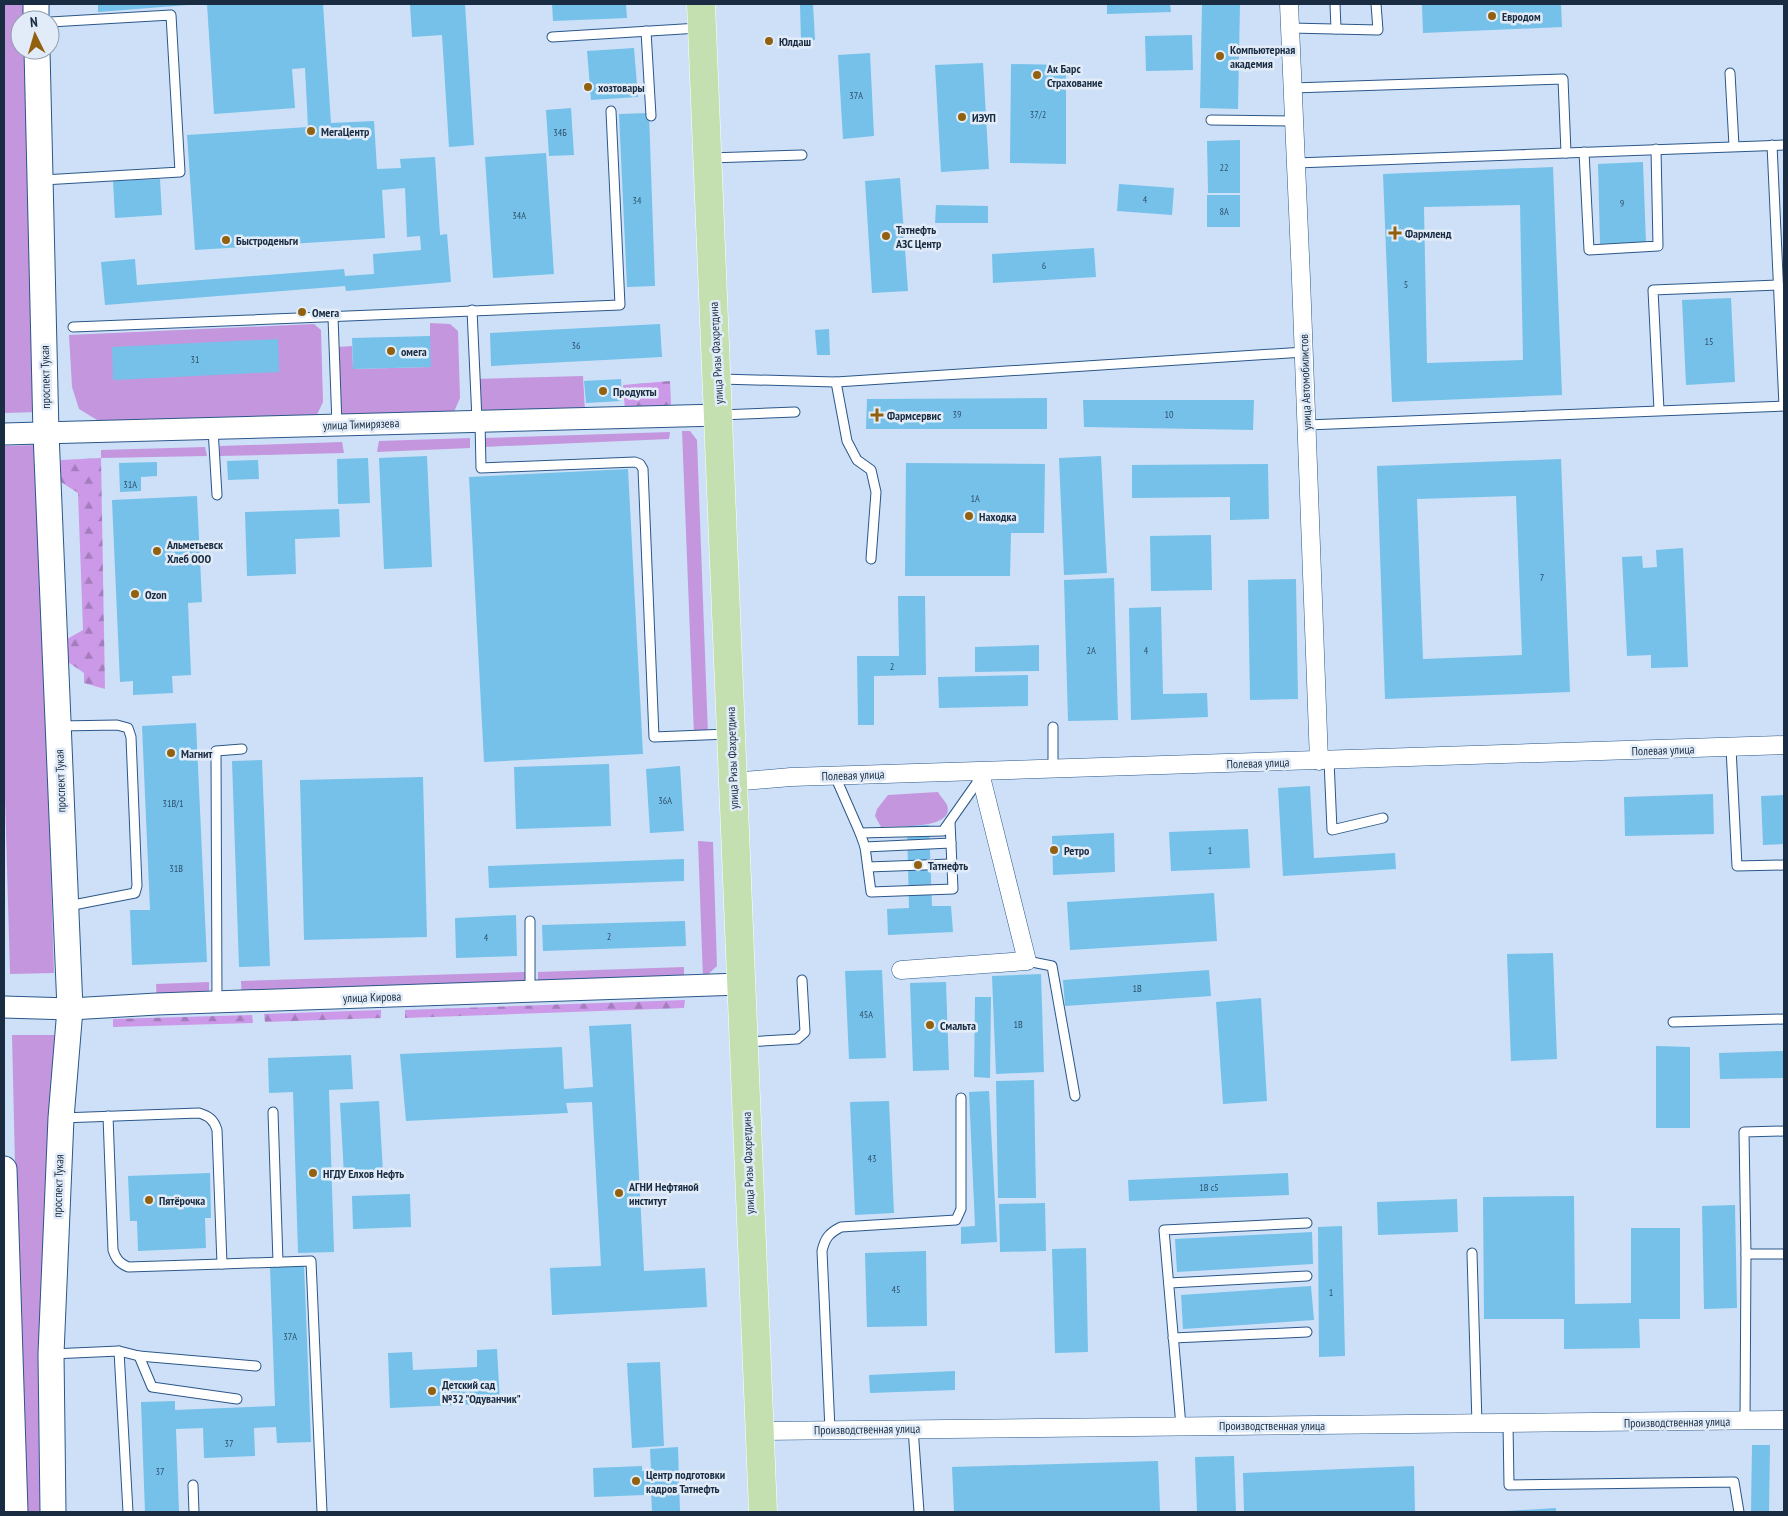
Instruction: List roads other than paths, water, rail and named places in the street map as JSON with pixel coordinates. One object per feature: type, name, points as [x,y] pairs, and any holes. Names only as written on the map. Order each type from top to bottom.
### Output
[{"type":"main road","name":"улица Ризы Фахретдина","points":[[701,16],[719,415],[762,1512]]},
{"type":"main road","name":"проспект Тукая","points":[[37,60],[46,433],[70,1009],[61,1118],[51,1354],[53,1512]]},
{"type":"main road","points":[[4,1169],[15,1512]]},
{"type":"street","name":"улица Автомобилистов","points":[[1289,4],[1324,761]]},
{"type":"street","name":"улица Тимирязева","points":[[4,434],[719,415]]},
{"type":"street","name":"Полевая улица","points":[[732,782],[791,777],[981,774],[1053,769],[1784,745]]},
{"type":"street","points":[[901,970],[1026,960],[981,774]]},
{"type":"street","name":"улица Кирова","points":[[4,1007],[70,1009],[217,1002],[741,984]]},
{"type":"street","name":"Производственная улица","points":[[760,1431],[1784,1420]]},
{"type":"lane","points":[[1335,4],[1336,29]]},
{"type":"lane","points":[[1290,28],[1378,30],[1376,4]]},
{"type":"lane","points":[[40,180],[180,172],[171,15],[60,21]]},
{"type":"lane","points":[[552,37],[646,31],[701,16]]},
{"type":"lane","points":[[646,31],[651,116]]},
{"type":"lane","points":[[1730,73],[1734,146]]},
{"type":"lane","points":[[1293,88],[1563,79],[1566,153]]},
{"type":"lane","points":[[73,327],[620,305],[611,111]]},
{"type":"lane","points":[[1212,120],[1294,121]]},
{"type":"lane","points":[[1307,425],[1784,406],[1772,145]]},
{"type":"lane","points":[[1296,163],[1784,145]]},
{"type":"lane","points":[[1584,152],[1589,250],[1658,246],[1656,149]]},
{"type":"lane","points":[[707,158],[802,155]]},
{"type":"lane","points":[[1659,410],[1653,290],[1778,285]]},
{"type":"lane","points":[[472,310],[481,468],[635,462],[640,464],[643,470],[654,737],[731,734]]},
{"type":"lane","points":[[332,317],[337,425]]},
{"type":"lane","points":[[716,379],[836,382],[1304,352]]},
{"type":"lane","points":[[836,382],[847,441],[857,460],[871,470],[876,492],[871,560]]},
{"type":"lane","points":[[719,415],[795,412]]},
{"type":"lane","points":[[213,428],[217,495]]},
{"type":"lane","points":[[58,726],[117,725],[128,728],[131,737],[137,886],[135,893],[65,906]]},
{"type":"lane","points":[[1053,727],[1053,769]]},
{"type":"lane","points":[[1732,748],[1738,866],[1784,865]]},
{"type":"lane","points":[[217,1002],[216,751],[242,749]]},
{"type":"lane","points":[[1324,761],[1332,830],[1383,818]]},
{"type":"lane","points":[[860,833],[943,831],[981,774]]},
{"type":"lane","points":[[835,776],[865,847],[871,892],[953,889],[950,821]]},
{"type":"lane","points":[[865,847],[951,843]]},
{"type":"lane","points":[[868,867],[951,864]]},
{"type":"lane","points":[[530,921],[530,992]]},
{"type":"lane","points":[[1026,960],[1052,966],[1075,1096]]},
{"type":"lane","points":[[743,1042],[797,1039],[805,1032],[802,980]]},
{"type":"lane","points":[[1673,1022],[1784,1019]]},
{"type":"lane","points":[[830,1430],[822,1251],[824,1239],[831,1232],[841,1227],[956,1220],[962,1209],[961,1098]]},
{"type":"lane","points":[[273,1112],[278,1262]]},
{"type":"lane","points":[[61,1118],[199,1114],[207,1116],[212,1120],[217,1130],[222,1264]]},
{"type":"lane","points":[[108,1116],[113,1250],[115,1257],[120,1263],[128,1267],[311,1261],[322,1512]]},
{"type":"lane","points":[[1744,1421],[1746,1254],[1744,1132],[1784,1131]]},
{"type":"lane","points":[[1181,1426],[1164,1230],[1308,1224]]},
{"type":"lane","points":[[1472,1253],[1477,1424]]},
{"type":"lane","points":[[1746,1254],[1784,1254]]},
{"type":"lane","points":[[1169,1283],[1307,1276]]},
{"type":"lane","points":[[1173,1338],[1307,1332]]},
{"type":"lane","points":[[51,1354],[119,1352],[140,1356],[256,1366]]},
{"type":"lane","points":[[119,1352],[128,1512]]},
{"type":"lane","points":[[140,1356],[152,1387],[237,1399]]},
{"type":"lane","points":[[1508,1424],[1509,1485],[1734,1482],[1739,1512]]},
{"type":"lane","points":[[913,1428],[919,1512]]},
{"type":"lane","points":[[193,1486],[194,1512]]},
{"type":"place","name":"Евродом","points":[[1492,16]]},
{"type":"place","name":"Юлдаш","points":[[769,41]]},
{"type":"place","name":"Компьютерная академия","points":[[1220,56]]},
{"type":"place","name":"Ак Барс Страхование","points":[[1037,75]]},
{"type":"place","name":"хозтовары","points":[[588,87]]},
{"type":"place","name":"ИЭУП","points":[[962,117]]},
{"type":"place","name":"МегаЦентр","points":[[311,131]]},
{"type":"place","name":"Фармленд","points":[[1395,233]]},
{"type":"place","name":"Татнефть АЗС Центр","points":[[886,236]]},
{"type":"place","name":"Быстроденьги","points":[[226,240]]},
{"type":"place","name":"Омега","points":[[302,312]]},
{"type":"place","name":"омега","points":[[391,351]]},
{"type":"place","name":"Продукты","points":[[603,391]]},
{"type":"place","name":"Фармсервис","points":[[877,415]]},
{"type":"place","name":"Находка","points":[[969,516]]},
{"type":"place","name":"Альметьевск Хлеб ООО","points":[[157,551]]},
{"type":"place","name":"Ozon","points":[[135,594]]},
{"type":"place","name":"Магнит","points":[[171,753]]},
{"type":"place","name":"Ретро","points":[[1054,850]]},
{"type":"place","name":"Татнефть","points":[[918,865]]},
{"type":"place","name":"Смальта","points":[[930,1025]]},
{"type":"place","name":"НГДУ Елхов Нефть","points":[[313,1173]]},
{"type":"place","name":"АГНИ Нефтяной институт","points":[[619,1193]]},
{"type":"place","name":"Пятёрочка","points":[[149,1200]]},
{"type":"place","name":"Детский сад №32 \"Одуванчик\"","points":[[432,1391]]},
{"type":"place","name":"Центр подготовки кадров Татнефть","points":[[636,1481]]}]
